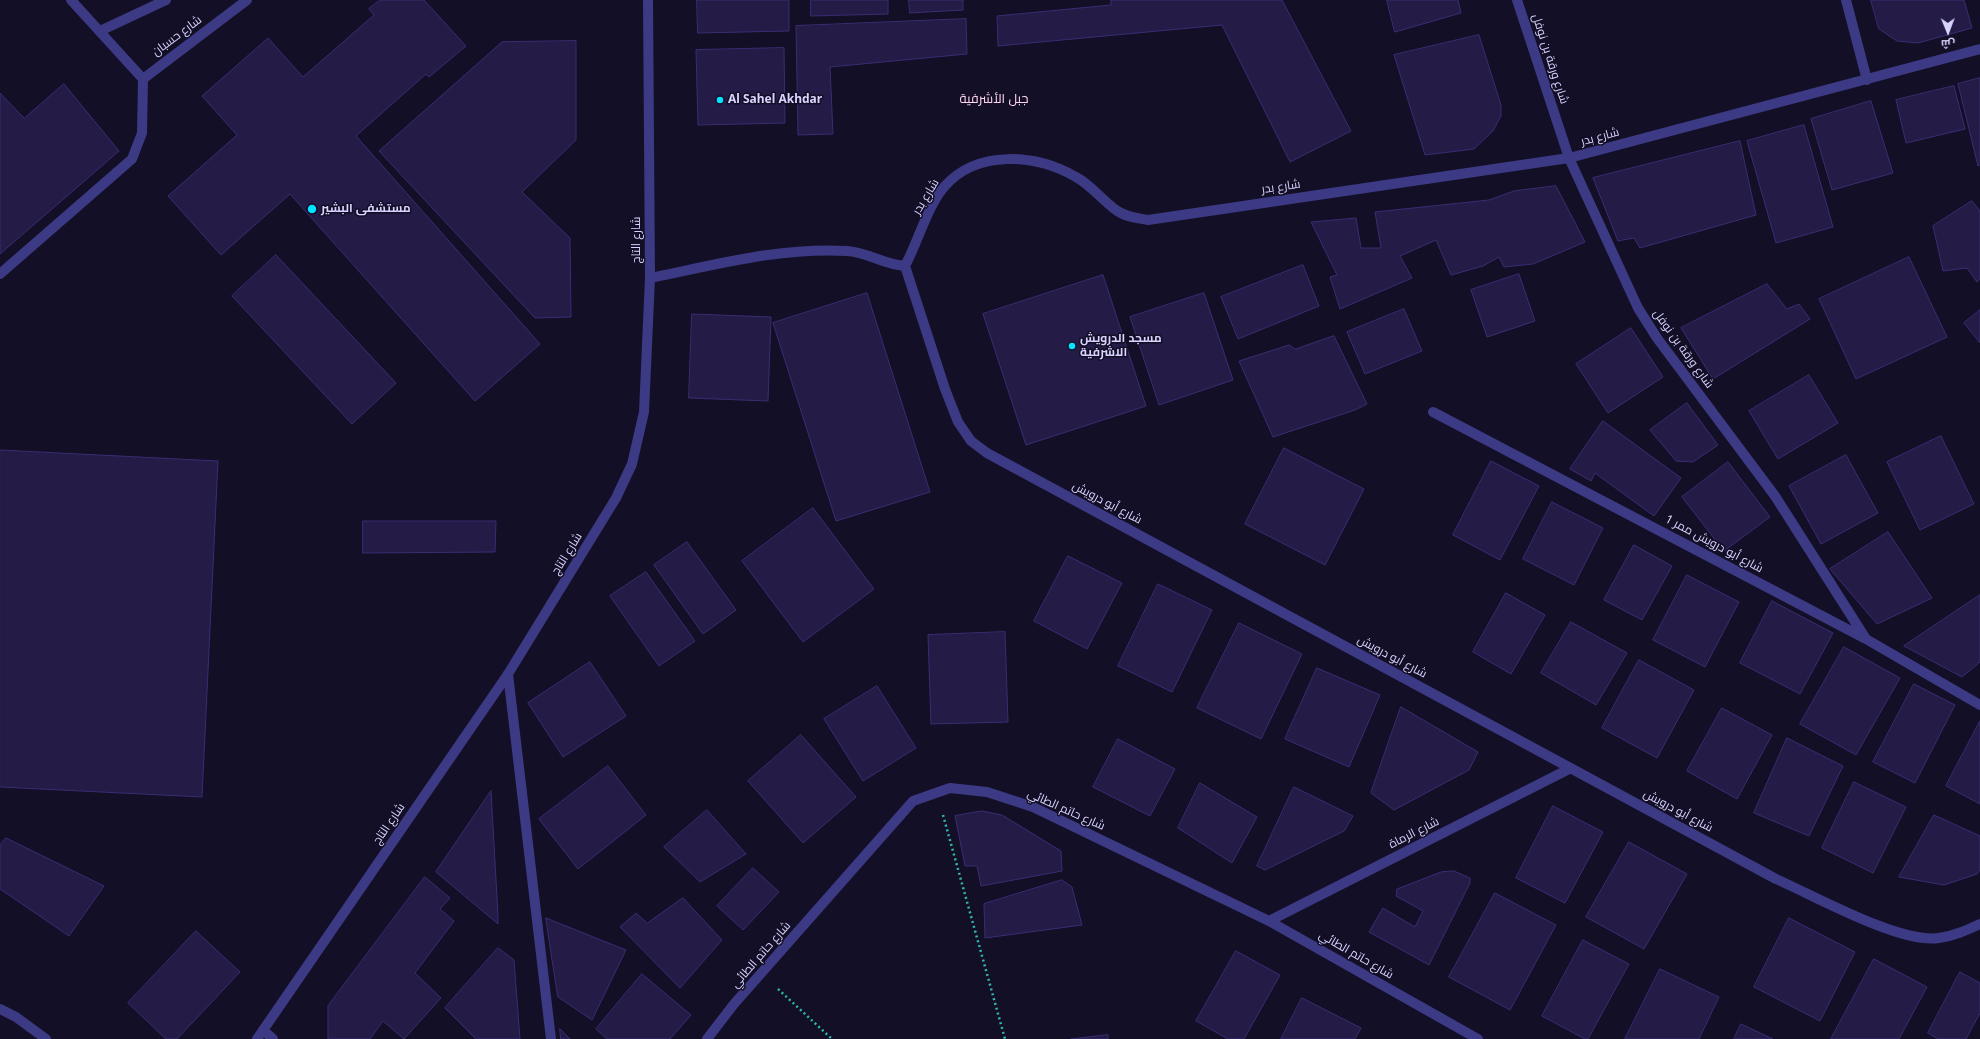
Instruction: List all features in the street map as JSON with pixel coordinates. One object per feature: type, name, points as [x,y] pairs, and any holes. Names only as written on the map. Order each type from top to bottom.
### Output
[{"type":"street","points":[[0,274],[132,159],[142,133],[142,79],[71,0]]},
{"type":"street","points":[[100,31],[166,0]]},
{"type":"street","name":"شارع حسبان","points":[[142,79],[247,0]]},
{"type":"street","name":"شارع التاج","points":[[257,1039],[508,674],[616,498],[632,464],[644,412],[650,278],[648,0]]},
{"type":"street","name":"شارع ورقة بن نوفل","points":[[1517,0],[1569,158],[1638,308],[1657,338],[1775,496],[1866,639]]},
{"type":"street","points":[[1846,0],[1867,80]]},
{"type":"street","name":"شارع بدر","points":[[905,266],[929,212],[944,187],[965,169],[978,163],[993,160],[1014,159],[1048,164],[1077,177],[1116,210],[1131,217],[1148,220],[1569,158],[1980,49]]},
{"type":"street","points":[[650,278],[776,253],[826,250],[849,251],[896,266],[905,266]]},
{"type":"street","name":"شارع أبو درويش","points":[[905,266],[945,389],[958,422],[971,441],[987,453],[1776,879],[1877,925],[1914,937],[1938,938],[1958,933],[1980,924]]},
{"type":"street","name":"شارع أبو درويش ممر 1","points":[[1433,412],[1866,639],[1980,705]]},
{"type":"street","points":[[508,674],[551,1039]]},
{"type":"street","name":"شارع الرماة","points":[[1269,921],[1571,768]]},
{"type":"street","name":"شارع حاتم الطائي","points":[[707,1039],[913,801],[950,788],[987,792],[1033,807],[1269,921],[1478,1039]]},
{"type":"street","points":[[0,1009],[16,1018],[46,1039]]},
{"type":"street","points":[[264,1030],[273,1039]]},
{"type":"path","points":[[941,808],[1005,1039]]},
{"type":"path","points":[[762,974],[832,1039]]},
{"type":"building","points":[[380,0],[424,0],[466,46],[429,77],[426,74],[356,136],[540,344],[475,401],[290,194],[221,255],[168,196],[237,135],[202,96],[268,38],[303,77],[374,15],[369,9]]},
{"type":"building","points":[[697,0],[789,0],[789,31],[698,33]]},
{"type":"building","points":[[811,0],[888,0],[888,14],[811,16]]},
{"type":"building","points":[[909,0],[963,0],[963,10],[910,13]]},
{"type":"building","points":[[1111,0],[1282,0],[1351,131],[1290,162],[1222,25],[998,46],[997,16],[1111,5]]},
{"type":"building","points":[[1387,0],[1458,0],[1461,13],[1395,32]]},
{"type":"building","points":[[1871,0],[1964,0],[1972,28],[1918,43],[1897,41],[1879,29]]},
{"type":"building","points":[[966,19],[967,54],[830,67],[833,134],[798,135],[796,26]]},
{"type":"building","points":[[1479,35],[1501,105],[1501,116],[1493,131],[1474,149],[1425,155],[1394,55]]},
{"type":"building","points":[[576,41],[576,140],[522,192],[570,238],[571,317],[535,318],[379,151],[502,42]]},
{"type":"building","points":[[784,48],[785,123],[698,125],[696,50]]},
{"type":"building","points":[[1980,78],[1980,165],[1978,166],[1958,84]]},
{"type":"building","points":[[64,84],[119,151],[0,254],[0,93],[24,118]]},
{"type":"building","points":[[1954,86],[1965,129],[1906,143],[1896,100]]},
{"type":"building","points":[[1871,101],[1893,173],[1832,190],[1811,119]]},
{"type":"building","points":[[1804,125],[1833,227],[1776,243],[1747,141]]},
{"type":"building","points":[[1740,141],[1756,215],[1640,248],[1634,238],[1618,241],[1593,178]]},
{"type":"building","points":[[1556,186],[1585,242],[1533,264],[1504,267],[1499,257],[1483,266],[1451,275],[1436,240],[1400,256],[1412,278],[1340,309],[1330,277],[1337,275],[1311,222],[1356,218],[1361,248],[1381,248],[1375,212],[1489,200],[1514,191]]},
{"type":"building","points":[[1972,201],[1980,211],[1980,279],[1977,282],[1967,268],[1943,271],[1933,226]]},
{"type":"building","points":[[276,255],[396,383],[352,424],[232,296]]},
{"type":"building","points":[[1909,257],[1947,337],[1856,379],[1819,299]]},
{"type":"building","points":[[1303,265],[1319,306],[1238,339],[1221,297]]},
{"type":"building","points":[[1519,274],[1535,321],[1487,337],[1471,290]]},
{"type":"building","points":[[1103,275],[1146,406],[1026,445],[983,314]]},
{"type":"building","points":[[1767,284],[1787,309],[1799,304],[1810,319],[1713,379],[1681,328]]},
{"type":"building","points":[[867,293],[930,492],[836,521],[773,323]]},
{"type":"building","points":[[1204,293],[1233,380],[1159,405],[1130,317]]},
{"type":"building","points":[[1404,309],[1422,351],[1365,374],[1347,332]]},
{"type":"building","points":[[1980,310],[1980,343],[1964,323]]},
{"type":"building","points":[[692,314],[771,317],[768,401],[689,398]]},
{"type":"building","points":[[1631,328],[1663,377],[1608,413],[1576,364]]},
{"type":"building","points":[[1334,336],[1367,404],[1355,410],[1273,437],[1239,361],[1289,345],[1295,349]]},
{"type":"building","points":[[1809,375],[1838,423],[1778,459],[1749,411]]},
{"type":"building","points":[[1687,403],[1718,445],[1693,462],[1676,461],[1650,430]]},
{"type":"building","points":[[1603,421],[1681,478],[1654,516],[1595,473],[1591,481],[1570,469]]},
{"type":"building","points":[[1941,436],[1974,504],[1920,530],[1887,462]]},
{"type":"building","points":[[1284,448],[1364,489],[1325,565],[1245,524]]},
{"type":"building","points":[[0,450],[218,461],[202,797],[0,787]]},
{"type":"building","points":[[1846,455],[1878,513],[1821,544],[1789,486]]},
{"type":"building","points":[[1491,461],[1539,486],[1500,560],[1453,535]]},
{"type":"building","points":[[1728,462],[1770,517],[1724,551],[1682,497]]},
{"type":"building","points":[[1552,502],[1603,528],[1574,585],[1523,559]]},
{"type":"building","points":[[813,508],[874,589],[803,642],[742,561]]},
{"type":"building","points":[[363,521],[496,521],[495,552],[363,553]]},
{"type":"building","points":[[1888,532],[1932,598],[1877,624],[1830,569]]},
{"type":"building","points":[[687,542],[736,610],[703,634],[654,565]]},
{"type":"building","points":[[1634,545],[1672,566],[1642,620],[1604,600]]},
{"type":"building","points":[[1068,556],[1122,583],[1087,649],[1034,621]]},
{"type":"building","points":[[646,572],[695,641],[659,666],[610,596]]},
{"type":"building","points":[[1687,575],[1739,602],[1705,667],[1653,640]]},
{"type":"building","points":[[1158,584],[1212,610],[1172,692],[1118,666]]},
{"type":"building","points":[[1506,593],[1545,615],[1511,674],[1473,652]]},
{"type":"building","points":[[1980,595],[1980,662],[1962,677],[1904,646]]},
{"type":"building","points":[[1772,601],[1833,633],[1800,694],[1740,663]]},
{"type":"building","points":[[1571,622],[1627,653],[1596,705],[1541,673]]},
{"type":"building","points":[[1239,623],[1302,654],[1261,739],[1197,708]]},
{"type":"building","points":[[1005,632],[1008,722],[931,724],[928,635]]},
{"type":"building","points":[[1844,647],[1900,678],[1856,755],[1800,724]]},
{"type":"building","points":[[1639,660],[1694,690],[1657,758],[1602,728]]},
{"type":"building","points":[[590,662],[626,716],[563,757],[528,703]]},
{"type":"building","points":[[1317,668],[1380,695],[1349,767],[1285,739]]},
{"type":"building","points":[[1914,684],[1955,705],[1915,783],[1873,762]]},
{"type":"building","points":[[877,686],[916,748],[863,781],[824,719]]},
{"type":"building","points":[[1401,707],[1478,752],[1469,770],[1394,810],[1371,793]]},
{"type":"building","points":[[1722,708],[1772,735],[1737,799],[1687,771]]},
{"type":"building","points":[[1980,721],[1980,804],[1946,786]]},
{"type":"building","points":[[801,735],[856,797],[803,843],[748,781]]},
{"type":"building","points":[[1787,738],[1843,766],[1809,836],[1754,813]]},
{"type":"building","points":[[1118,739],[1175,769],[1150,816],[1093,787]]},
{"type":"building","points":[[608,766],[646,815],[578,869],[539,819]]},
{"type":"building","points":[[1854,782],[1906,807],[1873,873],[1822,848]]},
{"type":"building","points":[[1200,783],[1257,817],[1232,863],[1178,828]]},
{"type":"building","points":[[1294,787],[1353,816],[1344,831],[1265,870],[1257,866]]},
{"type":"building","points":[[491,791],[498,915],[498,924],[436,872]]},
{"type":"building","points":[[1553,806],[1603,832],[1565,903],[1516,878]]},
{"type":"building","points":[[707,810],[746,854],[700,882],[664,847]]},
{"type":"building","points":[[982,811],[1002,815],[1061,851],[1062,871],[981,886],[977,866],[965,866],[955,816]]},
{"type":"building","points":[[1934,815],[1980,836],[1980,870],[1977,874],[1944,885],[1899,877]]},
{"type":"building","points":[[6,838],[104,886],[69,936],[0,889],[0,845]]},
{"type":"building","points":[[1629,842],[1687,874],[1644,949],[1586,917]]},
{"type":"building","points":[[753,868],[779,892],[743,930],[717,906]]},
{"type":"building","points":[[1454,871],[1470,878],[1470,883],[1429,965],[1369,932],[1383,908],[1415,927],[1423,911],[1396,896],[1397,889],[1441,872]]},
{"type":"building","points":[[425,877],[450,898],[440,909],[454,921],[415,973],[441,998],[404,1039],[383,1021],[370,1039],[328,1039],[328,1006]]},
{"type":"building","points":[[1062,880],[1072,887],[1082,925],[985,938],[984,904]]},
{"type":"building","points":[[1495,893],[1556,925],[1510,1010],[1449,977]]},
{"type":"building","points":[[683,898],[722,940],[680,988],[620,927],[636,913],[647,923]]},
{"type":"building","points":[[546,918],[626,950],[592,1020],[558,997]]},
{"type":"building","points":[[1789,918],[1855,952],[1820,1021],[1754,987]]},
{"type":"building","points":[[196,931],[240,972],[177,1039],[166,1039],[128,1003]]},
{"type":"building","points":[[1583,940],[1629,964],[1588,1039],[1585,1039],[1542,1016]]},
{"type":"building","points":[[498,948],[514,960],[520,1039],[476,1039],[445,1008]]},
{"type":"building","points":[[1236,951],[1280,975],[1244,1039],[1228,1039],[1196,1021]]},
{"type":"building","points":[[1874,959],[1927,987],[1899,1039],[1831,1039]]},
{"type":"building","points":[[1660,969],[1719,997],[1699,1039],[1625,1039]]},
{"type":"building","points":[[1960,972],[1980,983],[1980,1013],[1966,1039],[1938,1039],[1928,1033]]},
{"type":"building","points":[[642,974],[691,1015],[670,1039],[607,1039],[596,1029]]},
{"type":"building","points":[[1302,998],[1361,1028],[1355,1039],[1281,1039]]},
{"type":"building","points":[[1741,1024],[1773,1039],[1734,1039]]},
{"type":"building","points":[[560,1029],[570,1039],[561,1039]]},
{"type":"building","points":[[1108,1035],[1108,1039],[1071,1039]]},
{"type":"place","name":"Al Sahel Akhdar","points":[[720,100]]},
{"type":"place","name":"مستشفى البشير","points":[[312,209]]},
{"type":"place","name":"مسجد الدرويش الاشرفية","points":[[1072,346]]},
{"type":"district","name":"جبل الأشرفية","points":[[994,99]]}]
